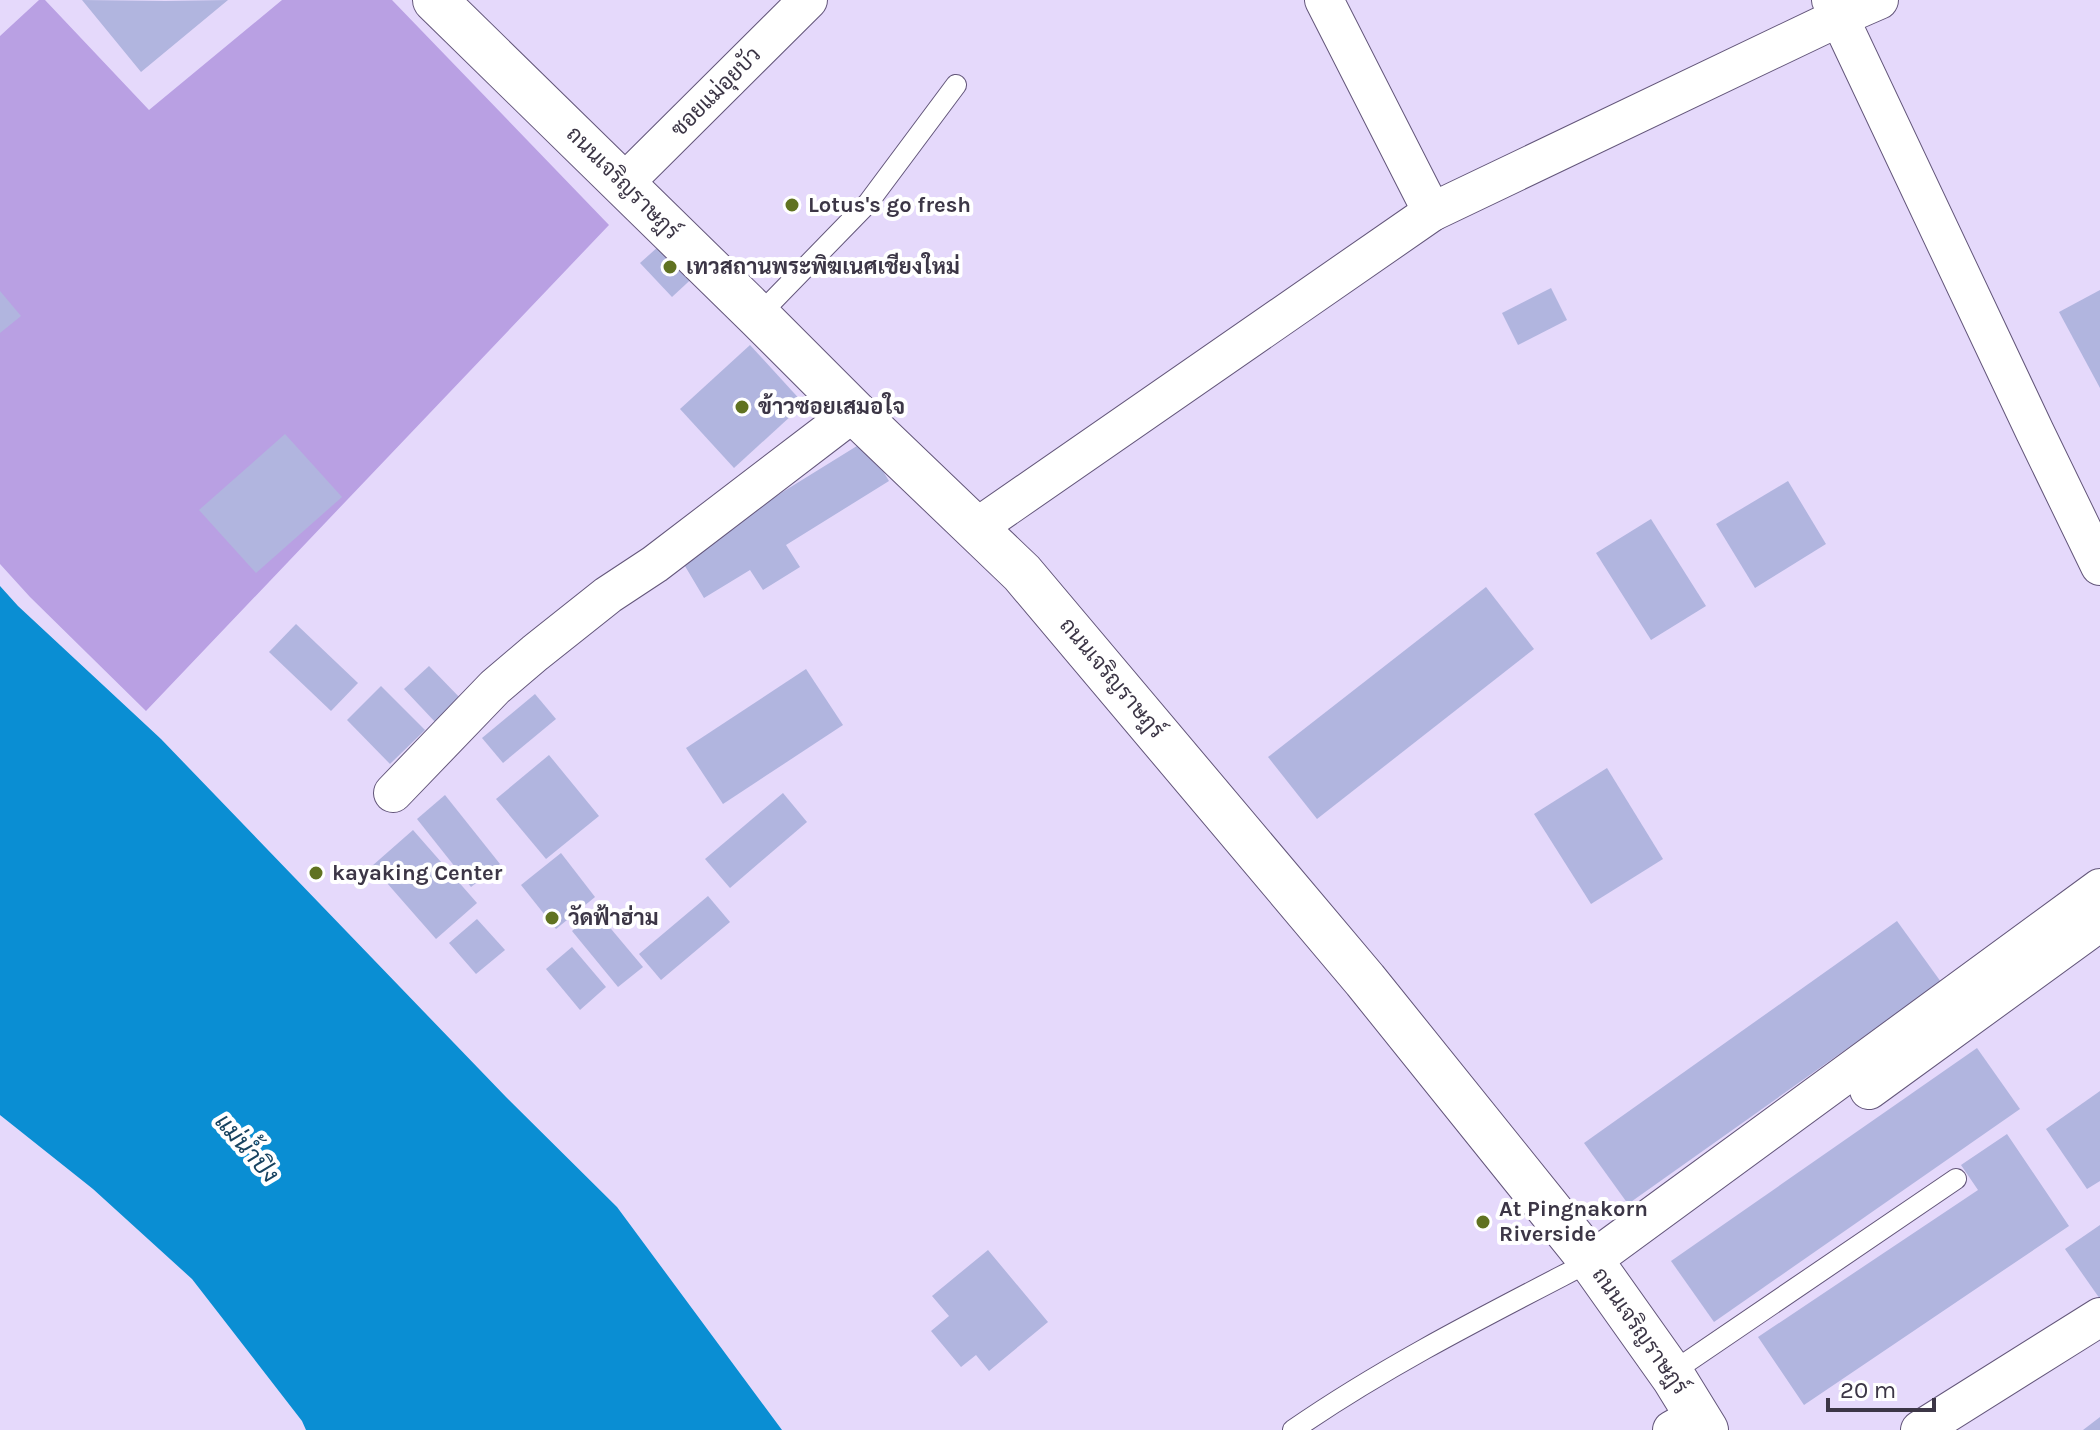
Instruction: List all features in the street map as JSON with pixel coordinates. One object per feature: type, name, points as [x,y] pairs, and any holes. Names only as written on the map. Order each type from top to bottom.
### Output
[{"type":"main road","name":"ถนนเจริญราษฎร์","points":[[435,0],[1022,573],[1365,980],[1598,1271],[1671,1373],[1691,1425]]},
{"type":"street","name":"ซอยแม่อุยบัว","points":[[624,183],[808,0]]},
{"type":"street","points":[[1324,0],[1432,212]]},
{"type":"street","points":[[976,528],[1432,212],[1835,8],[1879,0]]},
{"type":"street","points":[[1835,8],[2100,566]]},
{"type":"street","points":[[393,793],[495,687],[535,653],[854,412]]},
{"type":"street","points":[[1598,1271],[2100,888]]},
{"type":"street","points":[[1598,1271],[2100,922]]},
{"type":"street","points":[[1920,1430],[2100,1317]]},
{"type":"lane","points":[[758,316],[868,203],[956,85]]},
{"type":"lane","points":[[1671,1373],[1956,1179]]},
{"type":"lane","points":[[1293,1430],[1412,1355],[1598,1271]]},
{"type":"shaded area","points":[[39,0],[45,0],[149,110],[282,0],[392,0],[609,225],[146,711],[0,564],[0,36]]},
{"type":"water","name":"แม่น้ำปิง","points":[[0,586],[161,739],[506,1097],[617,1207],[782,1430],[306,1430],[192,1279],[93,1189],[0,1115]]},
{"type":"building","points":[[82,0],[166,1],[228,0],[141,72]]},
{"type":"building","name":"เทวสถานพระพิฆเนศเชียงใหม่","points":[[668,238],[700,271],[672,297],[640,263]]},
{"type":"building","points":[[1551,288],[1567,320],[1518,345],[1502,313]]},
{"type":"building","points":[[2100,290],[2100,388],[2059,312]]},
{"type":"building","points":[[0,291],[21,316],[0,333]]},
{"type":"building","name":"ข้าวซอยเสมอใจ","points":[[750,345],[804,404],[734,468],[680,409]]},
{"type":"building","points":[[285,434],[342,497],[256,573],[199,510]]},
{"type":"building","points":[[865,441],[889,481],[786,545],[800,567],[763,590],[750,570],[704,598],[679,556]]},
{"type":"building","points":[[1788,481],[1826,544],[1755,588],[1716,524]]},
{"type":"building","points":[[1651,519],[1706,606],[1651,640],[1596,553]]},
{"type":"building","points":[[1486,587],[1534,649],[1317,819],[1268,757]]},
{"type":"building","points":[[296,624],[358,683],[331,711],[269,652]]},
{"type":"building","points":[[429,666],[463,701],[437,724],[404,689]]},
{"type":"building","points":[[806,669],[843,725],[723,804],[686,748]]},
{"type":"building","points":[[381,686],[425,730],[390,764],[347,720]]},
{"type":"building","points":[[535,694],[556,719],[503,763],[482,738]]},
{"type":"building","points":[[549,755],[599,816],[546,859],[496,799]]},
{"type":"building","points":[[1607,768],[1663,859],[1591,904],[1534,814]]},
{"type":"building","points":[[783,793],[807,822],[730,888],[705,859]]},
{"type":"building","points":[[445,795],[500,864],[471,887],[417,819]]},
{"type":"building","points":[[413,830],[477,903],[436,939],[372,866]]},
{"type":"building","points":[[561,853],[595,897],[556,929],[521,885]]},
{"type":"building","points":[[708,896],[730,922],[661,980],[639,954]]},
{"type":"building","points":[[596,911],[643,967],[618,987],[572,931]]},
{"type":"building","points":[[477,919],[505,950],[476,974],[449,943]]},
{"type":"building","points":[[1897,921],[1941,982],[1628,1204],[1584,1143]]},
{"type":"building","points":[[572,947],[606,987],[580,1010],[546,969]]},
{"type":"building","points":[[1977,1048],[2020,1109],[1714,1322],[1671,1261]]},
{"type":"building","points":[[2100,1091],[2100,1181],[2087,1189],[2046,1129]]},
{"type":"building","points":[[2007,1134],[2069,1226],[1804,1405],[1758,1337],[1978,1190],[1961,1165]]},
{"type":"building","points":[[2100,1225],[2100,1299],[2065,1249]]},
{"type":"building","points":[[988,1250],[1048,1322],[989,1371],[976,1355],[961,1367],[931,1331],[949,1316],[932,1296]]},
{"type":"building","points":[[2100,1417],[2100,1430],[2083,1430]]},
{"type":"place","name":"Lotus's go fresh","points":[[792,205]]},
{"type":"place","name":"เทวสถานพระพิฆเนศเชียงใหม่","points":[[670,267]]},
{"type":"place","name":"ข้าวซอยเสมอใจ","points":[[742,407]]},
{"type":"place","name":"kayaking Center","points":[[316,873]]},
{"type":"place","name":"วัดฟ้าฮ่าม","points":[[552,918]]},
{"type":"place","name":"At Pingnakorn Riverside","points":[[1483,1222]]}]
